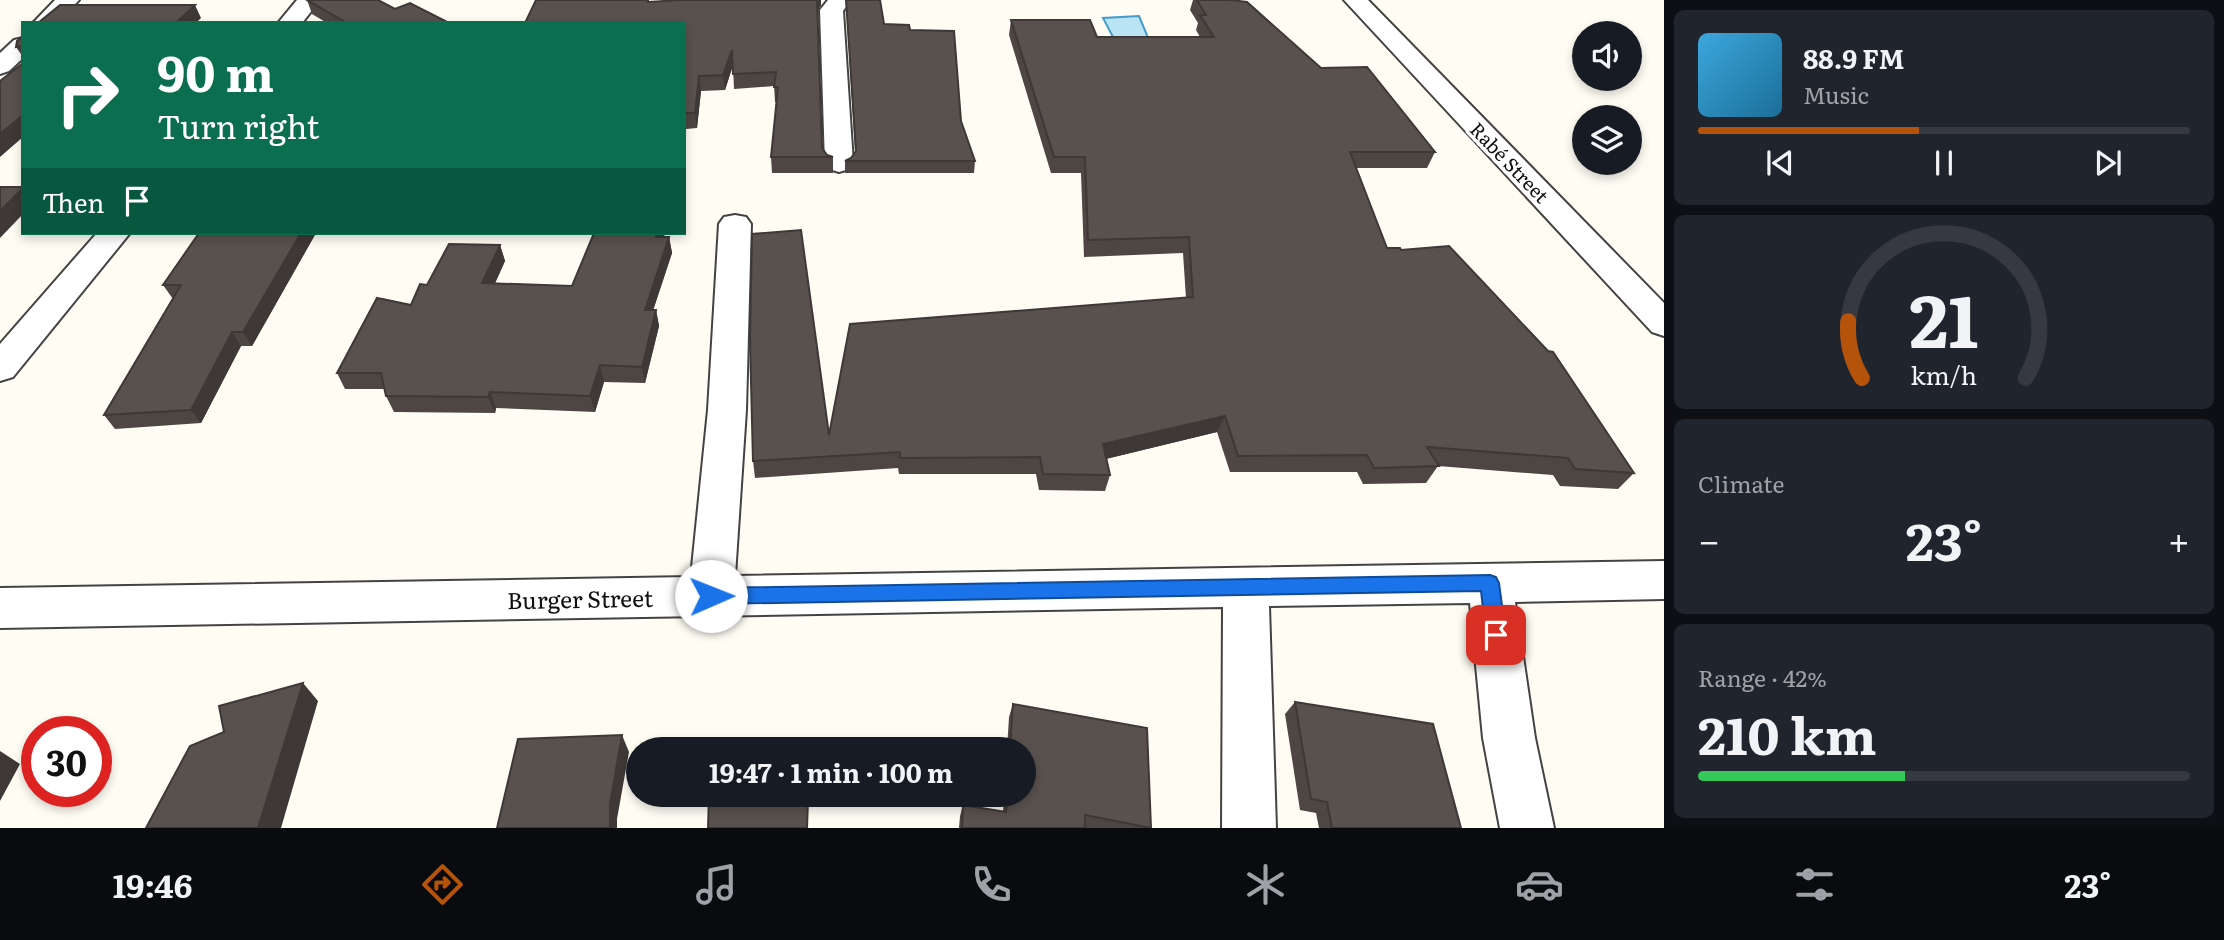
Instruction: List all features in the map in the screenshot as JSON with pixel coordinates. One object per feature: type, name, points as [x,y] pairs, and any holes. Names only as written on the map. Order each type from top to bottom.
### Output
[{"type":"street","points":[[47,21],[68,0]]},
{"type":"street","points":[[292,21],[309,0]]},
{"type":"street","points":[[839,163],[831,10],[840,0]]},
{"type":"street","name":"Rabé Street","points":[[1355,0],[1664,324]]},
{"type":"street","points":[[0,66],[21,47]]},
{"type":"street","points":[[711,596],[724,474],[732,356],[735,225]]},
{"type":"street","points":[[0,368],[112,235]]},
{"type":"street","name":"Burger Street","points":[[0,608],[1664,580]]},
{"type":"street","points":[[1490,583],[1508,738],[1527,828]]},
{"type":"street","points":[[1246,587],[1249,828]]},
{"type":"water","points":[[1139,16],[1149,40],[1113,37],[1103,18]]},
{"type":"building","points":[[307,0],[378,0],[395,9],[410,3],[445,21],[344,21]]},
{"type":"building","points":[[536,0],[817,0],[822,148],[827,155],[833,157],[771,157],[778,87],[774,87],[776,72],[733,74],[732,50],[723,75],[699,76],[695,113],[686,113],[686,21],[526,21]]},
{"type":"building","points":[[846,0],[880,0],[884,24],[909,25],[910,30],[954,31],[961,121],[975,161],[845,161],[856,151]]},
{"type":"building","points":[[1197,0],[1247,2],[1321,68],[1367,67],[1435,152],[1350,152],[1387,248],[1401,250],[1449,246],[1548,351],[1553,352],[1634,473],[1575,469],[1568,458],[1427,447],[1439,466],[1374,468],[1367,455],[1238,456],[1225,416],[1103,444],[1110,475],[1043,474],[1040,457],[900,458],[900,452],[753,461],[750,341],[752,234],[801,230],[829,435],[850,324],[1193,297],[1189,237],[1088,240],[1085,157],[1054,157],[1011,20],[1090,20],[1097,37],[1214,37],[1200,15],[1206,15]]},
{"type":"building","points":[[60,5],[195,5],[178,21],[40,21]]},
{"type":"building","points":[[21,38],[21,46],[16,47]]},
{"type":"building","points":[[21,65],[21,117],[0,134],[0,81]]},
{"type":"building","points":[[0,187],[21,187],[21,190],[0,211]]},
{"type":"building","points":[[198,235],[300,235],[243,332],[232,332],[191,410],[104,415],[181,285],[163,285]]},
{"type":"building","points":[[593,235],[669,237],[645,310],[656,310],[642,367],[600,365],[590,396],[490,392],[488,397],[386,396],[381,373],[337,373],[377,298],[411,305],[420,284],[427,285],[449,244],[500,245],[482,283],[572,286]]},
{"type":"building","points":[[303,683],[258,828],[146,828],[190,746],[224,732],[219,706]]},
{"type":"building","points":[[1295,702],[1433,724],[1461,828],[1332,828],[1327,802],[1311,799]]},
{"type":"building","points":[[1013,704],[1147,728],[1151,828],[1085,815],[1085,828],[962,828],[963,807],[1006,812],[1006,807],[1036,807],[1036,737],[1011,737]]},
{"type":"building","points":[[622,735],[610,804],[610,828],[497,828],[518,739]]},
{"type":"building","points":[[709,807],[808,807],[807,828],[708,828]]},
{"type":"route","points":[[711,596],[1490,583],[1496,635]]}]
